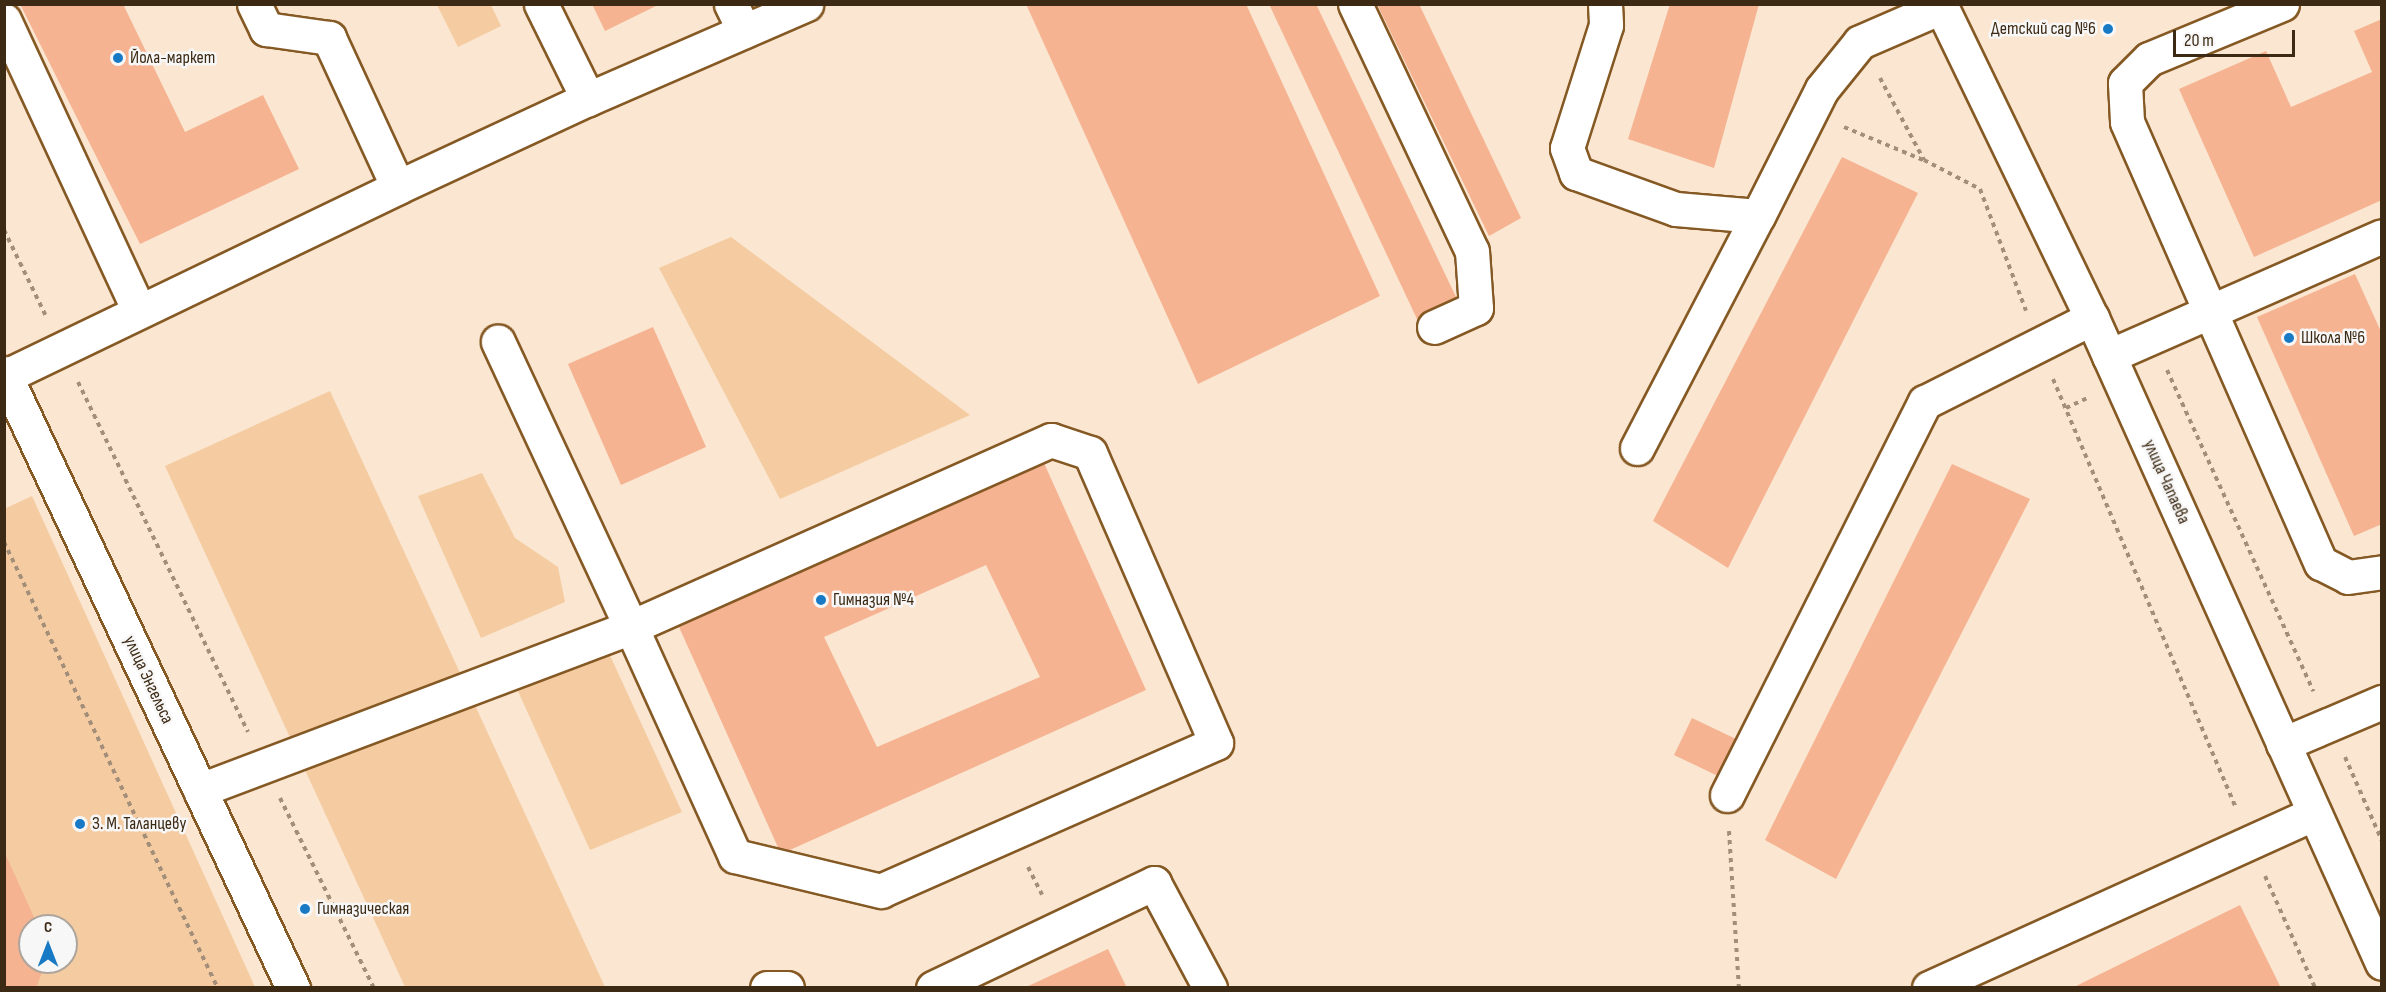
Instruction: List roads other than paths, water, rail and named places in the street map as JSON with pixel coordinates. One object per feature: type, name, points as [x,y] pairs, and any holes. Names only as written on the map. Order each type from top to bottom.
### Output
[{"type":"street","points":[[254,4],[266,29],[329,38],[398,187]]},
{"type":"street","points":[[541,4],[588,99]]},
{"type":"street","points":[[5,375],[588,99],[737,18],[807,4]]},
{"type":"street","points":[[1355,4],[1472,251],[1476,308],[1434,327]]},
{"type":"street","points":[[1605,4],[1606,25],[1567,148],[1576,173],[1676,209],[1758,216]]},
{"type":"street","points":[[2282,4],[2149,59],[2125,82],[2127,122],[2321,563],[2348,578],[2382,572]]},
{"type":"street","points":[[1637,448],[1822,89],[1860,42],[1941,5]]},
{"type":"street","name":"улица Чапаева","points":[[1941,5],[2092,318],[2382,963]]},
{"type":"street","points":[[4,20],[139,311]]},
{"type":"street","points":[[2109,356],[2152,335],[2382,236]]},
{"type":"street","points":[[1727,795],[1925,402],[2092,318]]},
{"type":"street","points":[[200,790],[263,763],[631,627],[1051,440],[1090,453],[1216,743],[881,891],[735,856],[631,627],[498,342]]},
{"type":"street","name":"улица Энгельса","points":[[5,375],[292,987]]},
{"type":"street","points":[[2283,744],[2382,702]]},
{"type":"street","points":[[1929,987],[2314,813]]},
{"type":"street","points":[[933,987],[1155,883],[1210,987]]},
{"type":"street","points":[[767,987],[787,987]]},
{"type":"place","name":"Детский сад №6","points":[[2108,29]]},
{"type":"place","name":"Йола-маркет","points":[[118,58]]},
{"type":"place","name":"Школа №6","points":[[2289,338]]},
{"type":"place","name":"Гимназия №4","points":[[821,600]]},
{"type":"place","name":"З. М. Таланцеву","points":[[80,824]]},
{"type":"place","name":"Гимназическая","points":[[305,909]]}]
